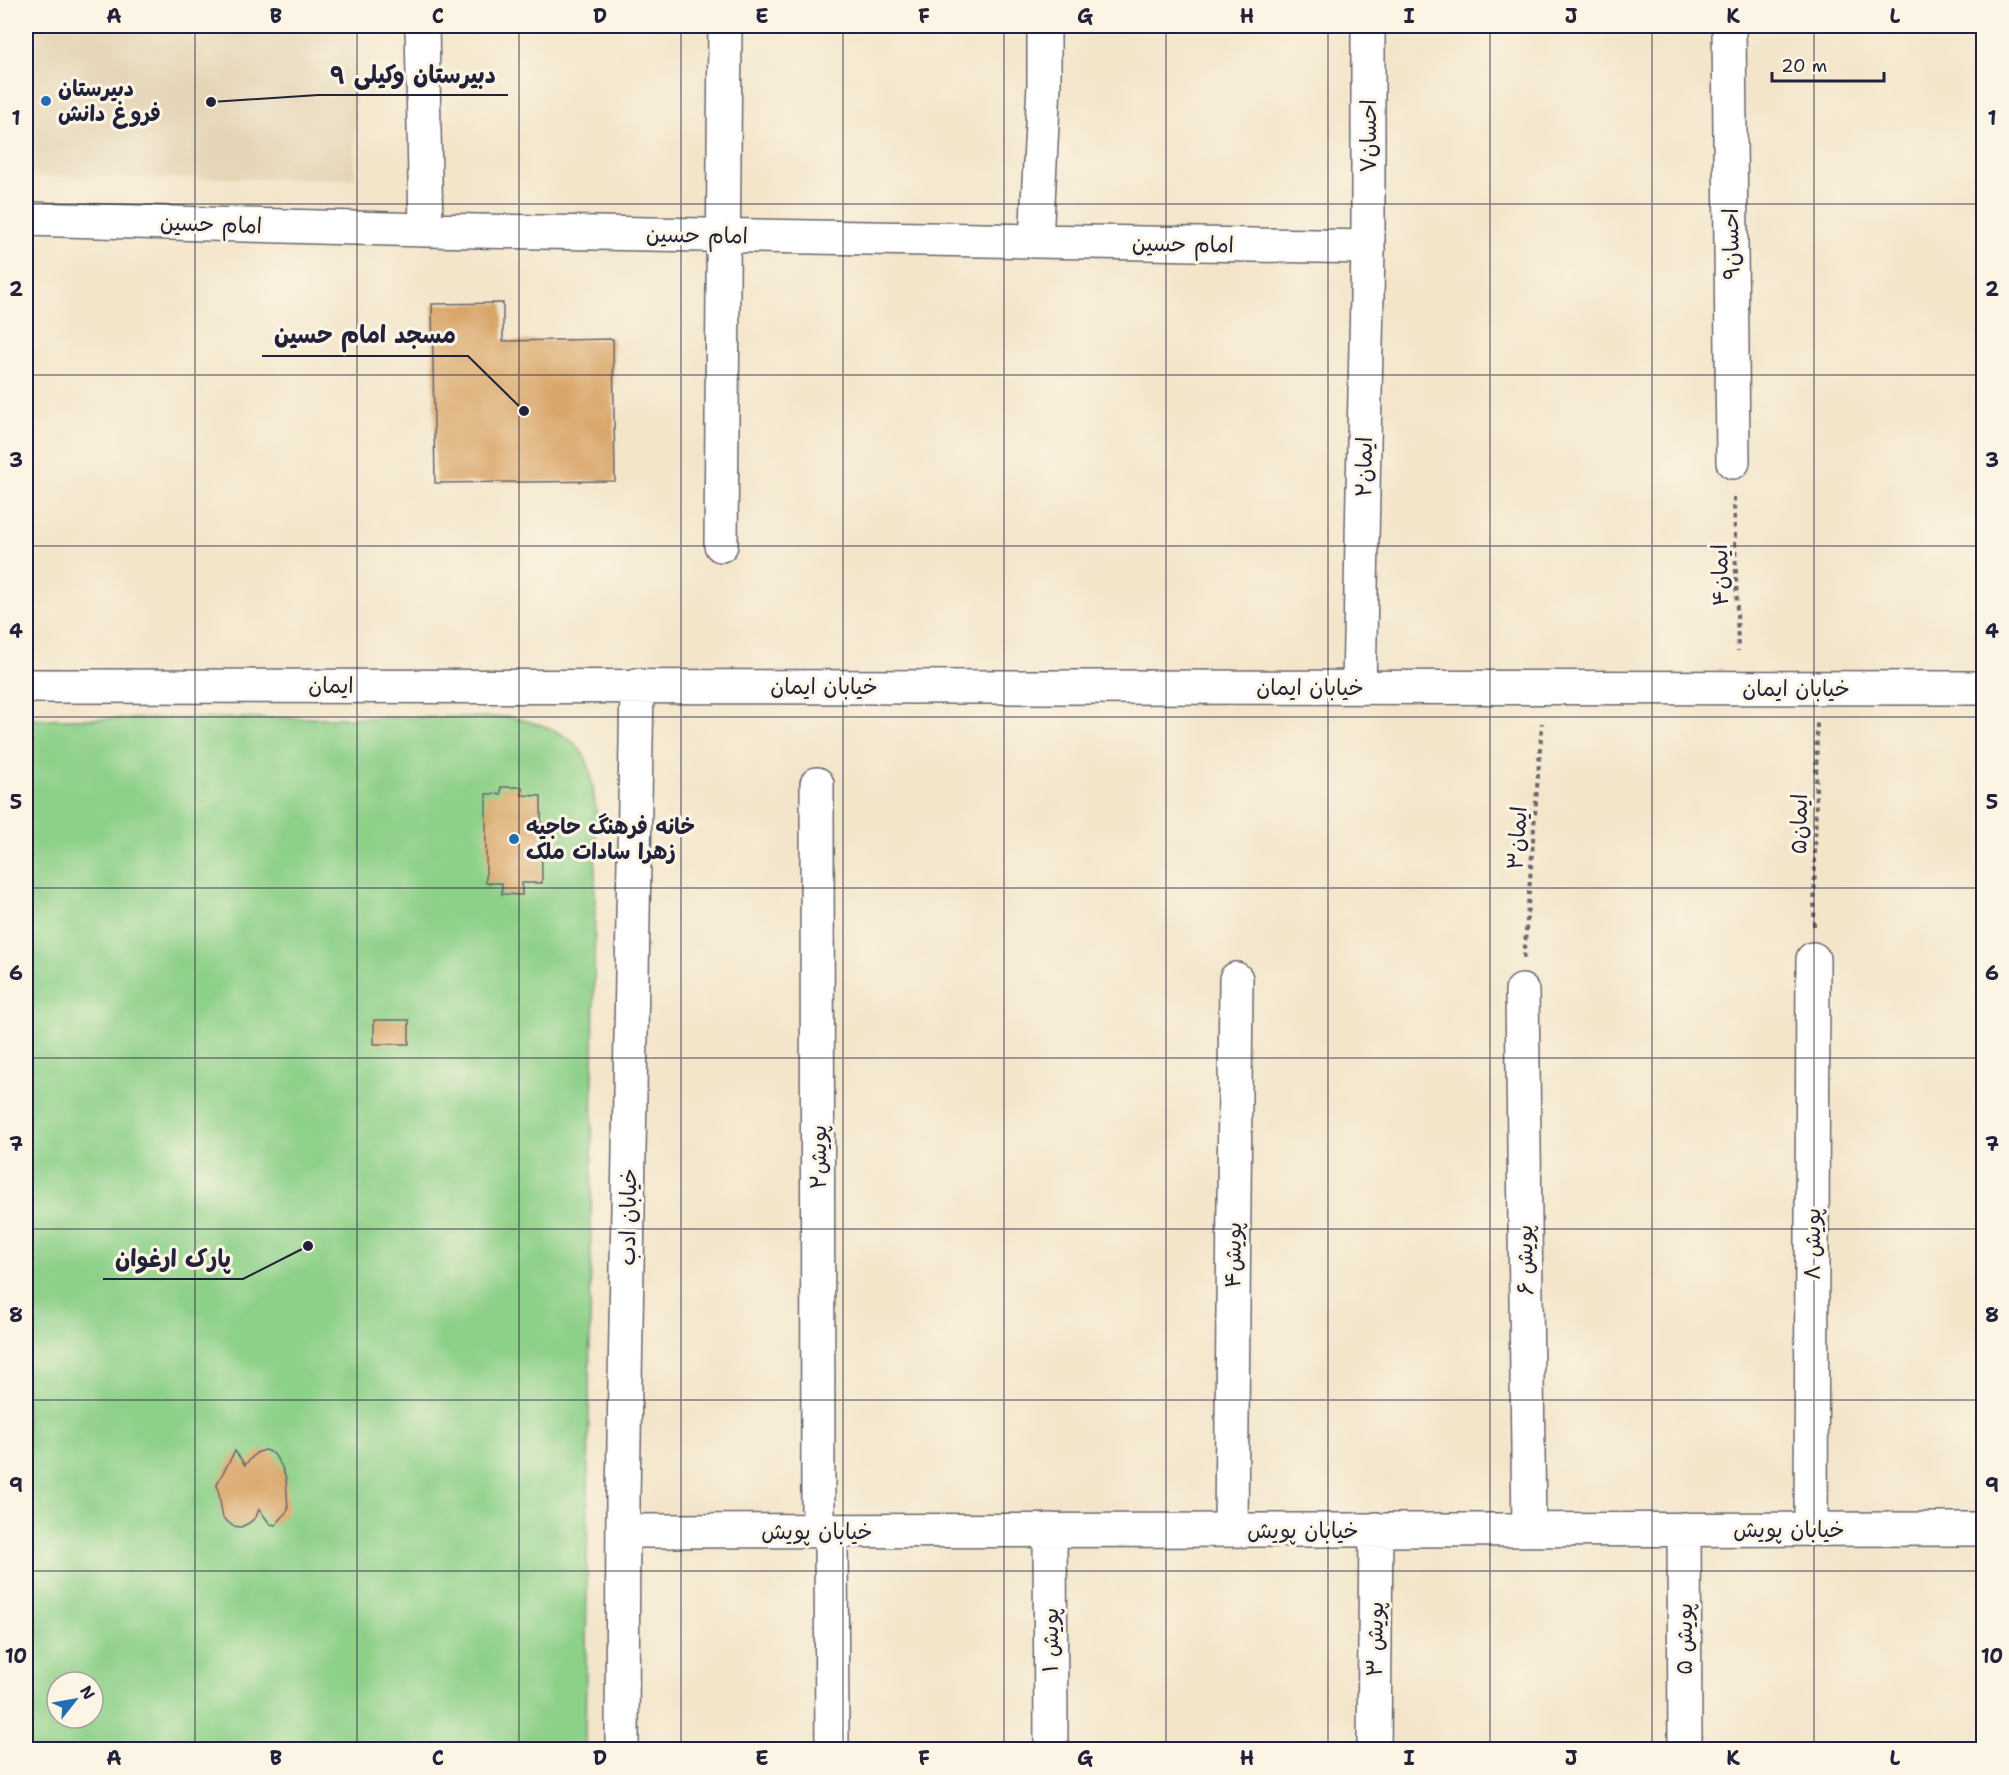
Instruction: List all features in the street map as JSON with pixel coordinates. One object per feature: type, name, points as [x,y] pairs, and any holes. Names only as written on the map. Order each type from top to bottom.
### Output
[{"type":"street","points":[[422,26],[421,84],[426,230]]},
{"type":"street","points":[[721,545],[725,26]]},
{"type":"street","points":[[1036,241],[1044,85],[1044,26]]},
{"type":"street","name":"احسان۷","points":[[1368,26],[1368,247]]},
{"type":"street","name":"احسان۹","points":[[1729,26],[1733,462]]},
{"type":"street","name":"امام حسین","points":[[26,219],[426,230],[1368,247]]},
{"type":"street","name":"ایمان۲","points":[[1359,687],[1368,247]]},
{"type":"street","name":"خیابان ایمان","points":[[637,685],[1983,688]]},
{"type":"street","name":"ایمان","points":[[26,686],[637,685]]},
{"type":"street","name":"خیابان ادب","points":[[622,1749],[623,1531],[637,685]]},
{"type":"street","name":"پویش۲","points":[[817,784],[825,1531],[832,1749]]},
{"type":"street","name":"پویش ۸","points":[[1811,1529],[1813,960]]},
{"type":"street","name":"پویش۴","points":[[1231,1530],[1236,979]]},
{"type":"street","name":"پویش ۶","points":[[1522,991],[1529,1529]]},
{"type":"street","name":"پویش ۳","points":[[1374,1749],[1376,1529]]},
{"type":"street","name":"پویش ۵","points":[[1684,1529],[1684,1749]]},
{"type":"street","name":"خیابان پویش","points":[[623,1531],[1983,1529]]},
{"type":"street","name":"پویش ۱","points":[[1050,1530],[1050,1749]]},
{"type":"path","name":"ایمان۴","points":[[1733,462],[1739,688]]},
{"type":"path","name":"ایمان۳","points":[[1522,991],[1545,688]]},
{"type":"path","name":"ایمان۵","points":[[1813,960],[1817,688]]},
{"type":"shaded area","points":[[26,26],[354,26],[355,179],[26,177]]},
{"type":"green space","points":[[510,717],[532,722],[563,735],[580,749],[586,759],[596,810],[585,1749],[26,1749],[26,719]]},
{"type":"building","points":[[503,303],[503,341],[613,339],[615,481],[435,483],[432,304]]},
{"type":"building","name":"خانه فرهنگ حاجیه زهرا سادات ملک","points":[[501,787],[522,787],[522,795],[541,796],[542,883],[522,883],[522,895],[502,894],[502,883],[486,883],[486,794],[501,794]]},
{"type":"building","points":[[374,1020],[409,1020],[409,1044],[374,1044]]},
{"type":"building","points":[[265,1450],[274,1454],[286,1478],[288,1510],[276,1525],[270,1524],[259,1509],[256,1517],[249,1523],[241,1527],[233,1526],[223,1518],[217,1484],[235,1451],[245,1465],[256,1453]]},
{"type":"place","name":"دبیرستان فروغ دانش","points":[[46,101]]},
{"type":"place","name":"دبیرستان وکیلی ۹","points":[[211,102]]},
{"type":"place","name":"مسجد امام حسین","points":[[524,411]]},
{"type":"place","name":"خانه فرهنگ حاجیه زهرا سادات ملک","points":[[514,839]]},
{"type":"place","name":"پارک ارغوان","points":[[308,1246]]}]
